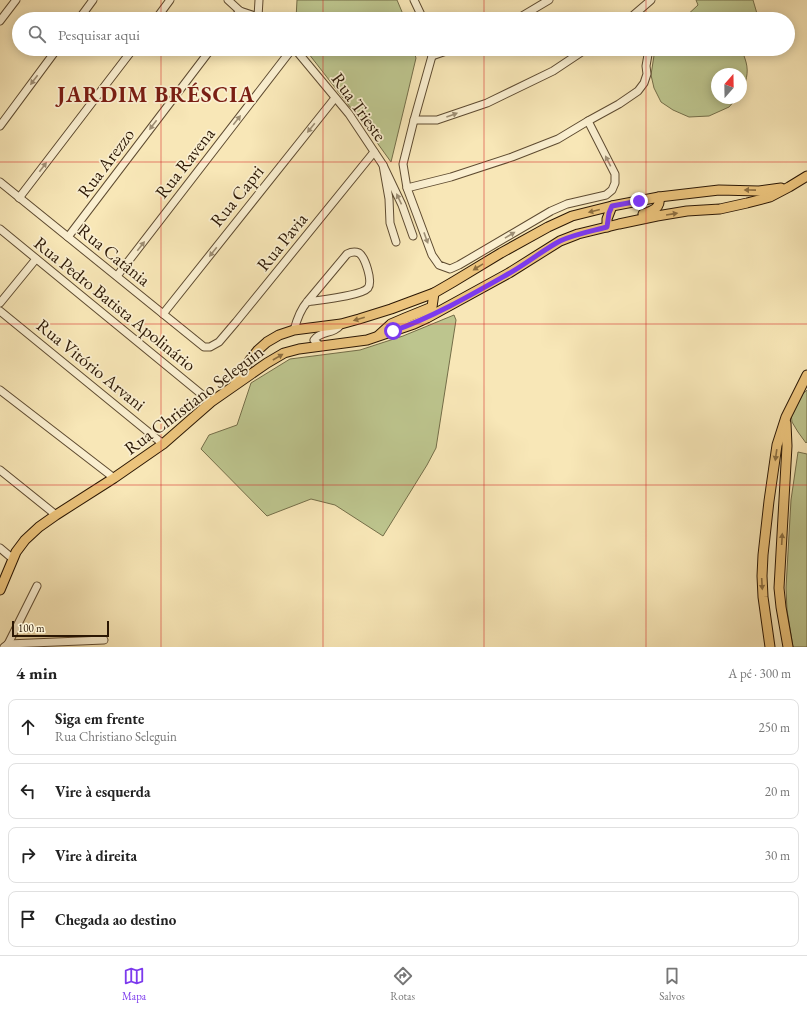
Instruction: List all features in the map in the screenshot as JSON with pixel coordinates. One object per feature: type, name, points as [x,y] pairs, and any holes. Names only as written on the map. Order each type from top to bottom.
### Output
[{"type":"main road","name":"Rua Christiano Seleguin","points":[[0,590],[16,552],[25,540],[39,527],[163,444],[211,402],[284,353],[299,349],[368,340],[427,318],[509,274],[560,241],[578,234],[633,221],[687,211],[720,209],[747,203],[770,197],[807,176]]},
{"type":"main road","points":[[234,386],[258,350],[273,338],[294,330],[341,324],[359,319],[434,293],[501,253],[548,227],[572,216],[612,206],[659,197],[719,190],[759,191],[789,187]]},
{"type":"main road","points":[[633,221],[639,214],[653,211],[658,207],[660,202],[659,197]]},
{"type":"main road","points":[[607,227],[609,213],[612,206]]},
{"type":"main road","points":[[376,337],[391,324],[432,307],[434,293]]},
{"type":"main road","points":[[770,647],[763,597],[762,576],[769,502],[777,445],[786,418],[807,375]]},
{"type":"main road","points":[[786,418],[788,446],[780,588],[781,607],[788,647]]},
{"type":"street","points":[[0,21],[16,0]]},
{"type":"street","points":[[84,12],[93,0]]},
{"type":"street","points":[[161,12],[170,0]]},
{"type":"street","points":[[228,0],[243,12]]},
{"type":"street","points":[[259,0],[260,12]]},
{"type":"street","points":[[414,0],[420,12]]},
{"type":"street","points":[[529,12],[550,0]]},
{"type":"street","points":[[639,12],[651,0]]},
{"type":"street","points":[[0,126],[52,56]]},
{"type":"street","points":[[19,198],[128,56]]},
{"type":"street","name":"Rua Arezzo","points":[[68,237],[206,56]]},
{"type":"street","name":"Rua Ravena","points":[[117,276],[288,56]]},
{"type":"street","name":"Rua Trieste","points":[[299,56],[349,114],[383,165],[402,205],[413,236]]},
{"type":"street","points":[[430,56],[403,164],[407,188],[432,255],[439,265],[450,269],[551,211],[567,204],[606,195],[612,190],[615,183],[615,174],[588,121]]},
{"type":"street","points":[[414,120],[436,120],[487,103],[553,71],[576,56]]},
{"type":"street","points":[[407,188],[451,177],[512,157],[558,139],[638,91],[644,83],[648,56]]},
{"type":"street","name":"Rua Capri","points":[[163,314],[335,98]]},
{"type":"street","name":"Rua Pavia","points":[[210,347],[219,342],[236,322],[374,152]]},
{"type":"street","name":"Rua Trieste","points":[[383,165],[389,198],[390,223],[396,242]]},
{"type":"street","name":"Rua Catânia","points":[[0,182],[204,347],[210,347]]},
{"type":"street","name":"Rua Pedro Batista Apolinário","points":[[0,229],[211,402]]},
{"type":"street","points":[[294,330],[302,308],[318,288],[347,254],[353,252],[358,253],[363,257],[370,277],[370,282],[367,288],[344,296],[307,302]]},
{"type":"street","points":[[0,303],[36,259]]},
{"type":"street","points":[[318,288],[321,292],[331,298]]},
{"type":"street","name":"Rua Vitório Arvani","points":[[0,310],[163,444]]},
{"type":"street","points":[[320,346],[314,340],[317,337],[338,329],[341,324]]},
{"type":"street","points":[[0,390],[114,478]]},
{"type":"street","points":[[0,470],[56,515]]},
{"type":"street","points":[[0,548],[13,559]]},
{"type":"street","points":[[6,645],[37,586]]},
{"type":"street","points":[[6,645],[104,640]]},
{"type":"green space","points":[[297,0],[397,0],[402,12],[296,12]]},
{"type":"green space","points":[[696,0],[753,0],[757,12],[690,12],[698,5]]},
{"type":"green space","points":[[310,56],[415,56],[391,162]]},
{"type":"green space","points":[[654,56],[744,56],[747,68],[711,68],[711,104],[732,104],[729,107],[709,116],[689,117],[673,110],[661,102],[654,88],[651,75]]},
{"type":"green space","points":[[454,315],[456,320],[436,448],[383,536],[335,505],[311,499],[267,516],[201,449],[209,435],[237,425],[251,383],[290,359],[360,350],[403,336]]},
{"type":"green space","points":[[807,390],[806,443],[792,422],[791,413],[796,400]]},
{"type":"green space","points":[[798,452],[807,454],[807,647],[793,647],[787,610],[786,588],[791,500]]},
{"type":"district","name":"JARDIM BRÉSCIA","points":[[156,94]]},
{"type":"route","points":[[393,331],[427,318],[509,274],[560,241],[578,234],[607,227],[609,213],[612,206],[639,201]]}]
